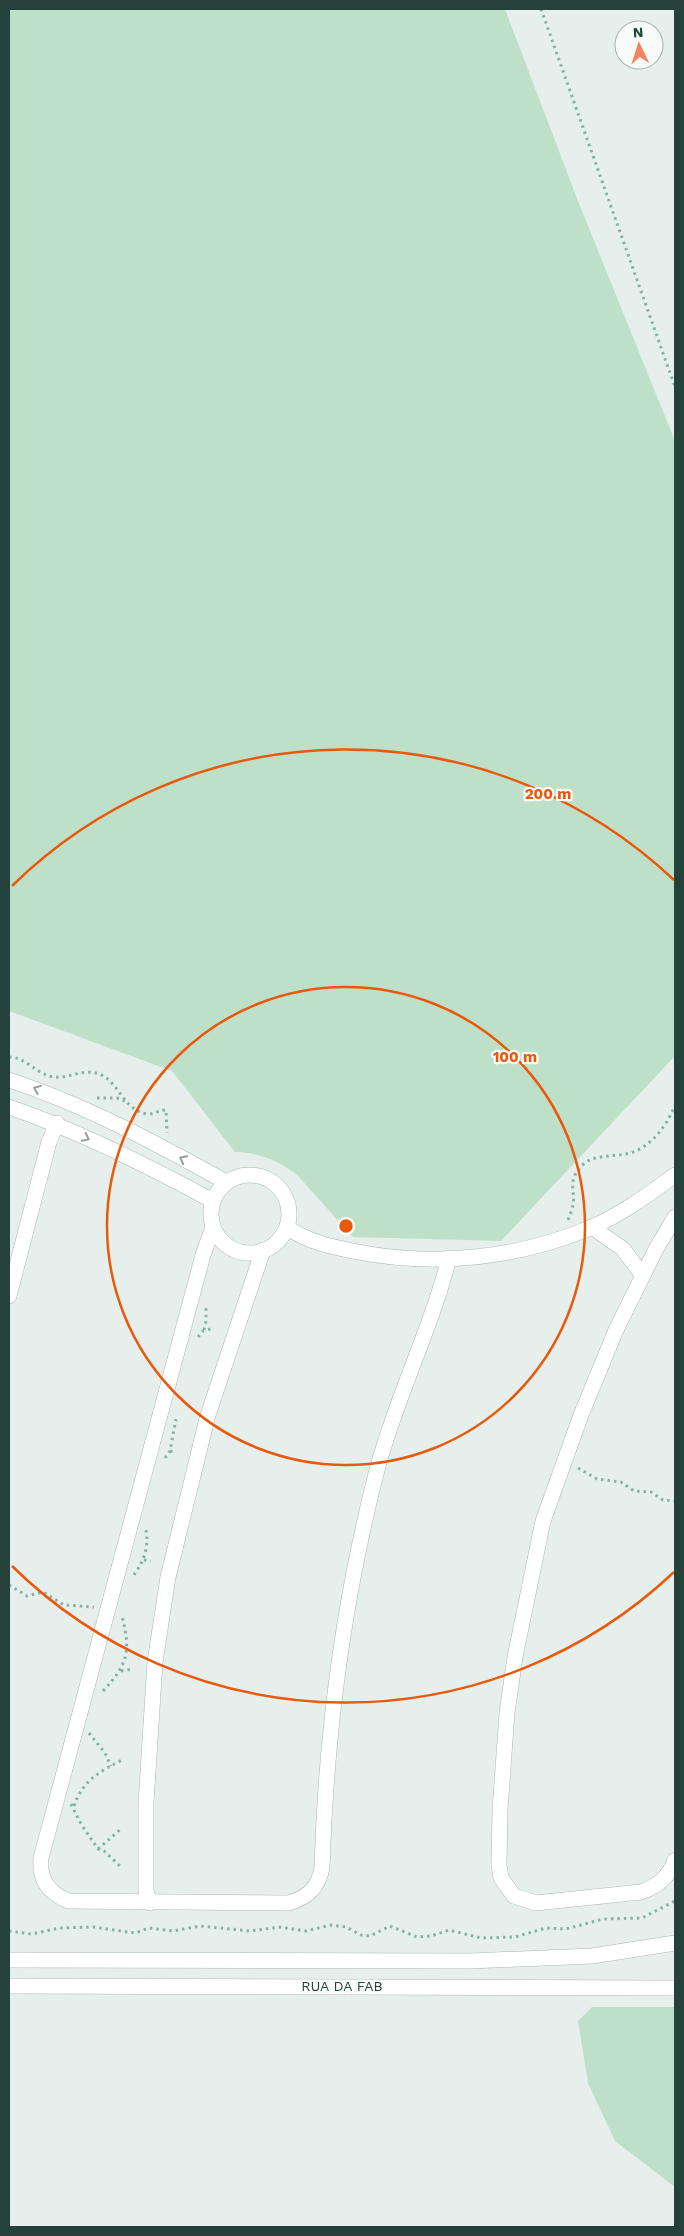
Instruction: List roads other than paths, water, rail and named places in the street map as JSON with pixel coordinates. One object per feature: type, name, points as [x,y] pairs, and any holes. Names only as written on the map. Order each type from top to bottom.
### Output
[{"type":"street","points":[[9,1080],[86,1109],[226,1182]]},
{"type":"street","points":[[9,1106],[57,1123],[171,1178],[213,1201]]},
{"type":"street","points":[[9,1296],[49,1142],[57,1123]]},
{"type":"street","points":[[250,1174],[262,1176],[273,1182],[282,1191],[288,1202],[289,1215],[287,1227],[281,1237],[263,1250],[244,1252],[235,1250],[220,1238],[213,1227],[210,1214],[213,1201],[226,1182],[250,1174]]},
{"type":"street","points":[[287,1227],[301,1236],[322,1244],[374,1255],[413,1259],[448,1258],[506,1252],[592,1227],[627,1209],[675,1175]]},
{"type":"street","points":[[675,1216],[656,1249],[602,1365],[581,1415],[543,1521],[514,1657],[507,1713],[501,1794],[499,1866],[501,1878],[514,1896],[536,1903],[641,1892],[655,1887],[671,1871],[675,1860]]},
{"type":"street","points":[[213,1227],[203,1255],[106,1607],[41,1858],[40,1875],[44,1882],[53,1893],[68,1901],[288,1903],[300,1900],[317,1885],[322,1867],[329,1748],[339,1659],[356,1564],[379,1466],[448,1258]]},
{"type":"street","points":[[592,1227],[623,1249],[643,1276]]},
{"type":"street","points":[[150,1903],[146,1891],[146,1803],[155,1662],[168,1577],[208,1414],[263,1250]]},
{"type":"street","points":[[9,1960],[470,1961],[592,1956],[675,1943]]},
{"type":"street","name":"RUA DA FAB","points":[[9,1986],[675,1988]]}]
